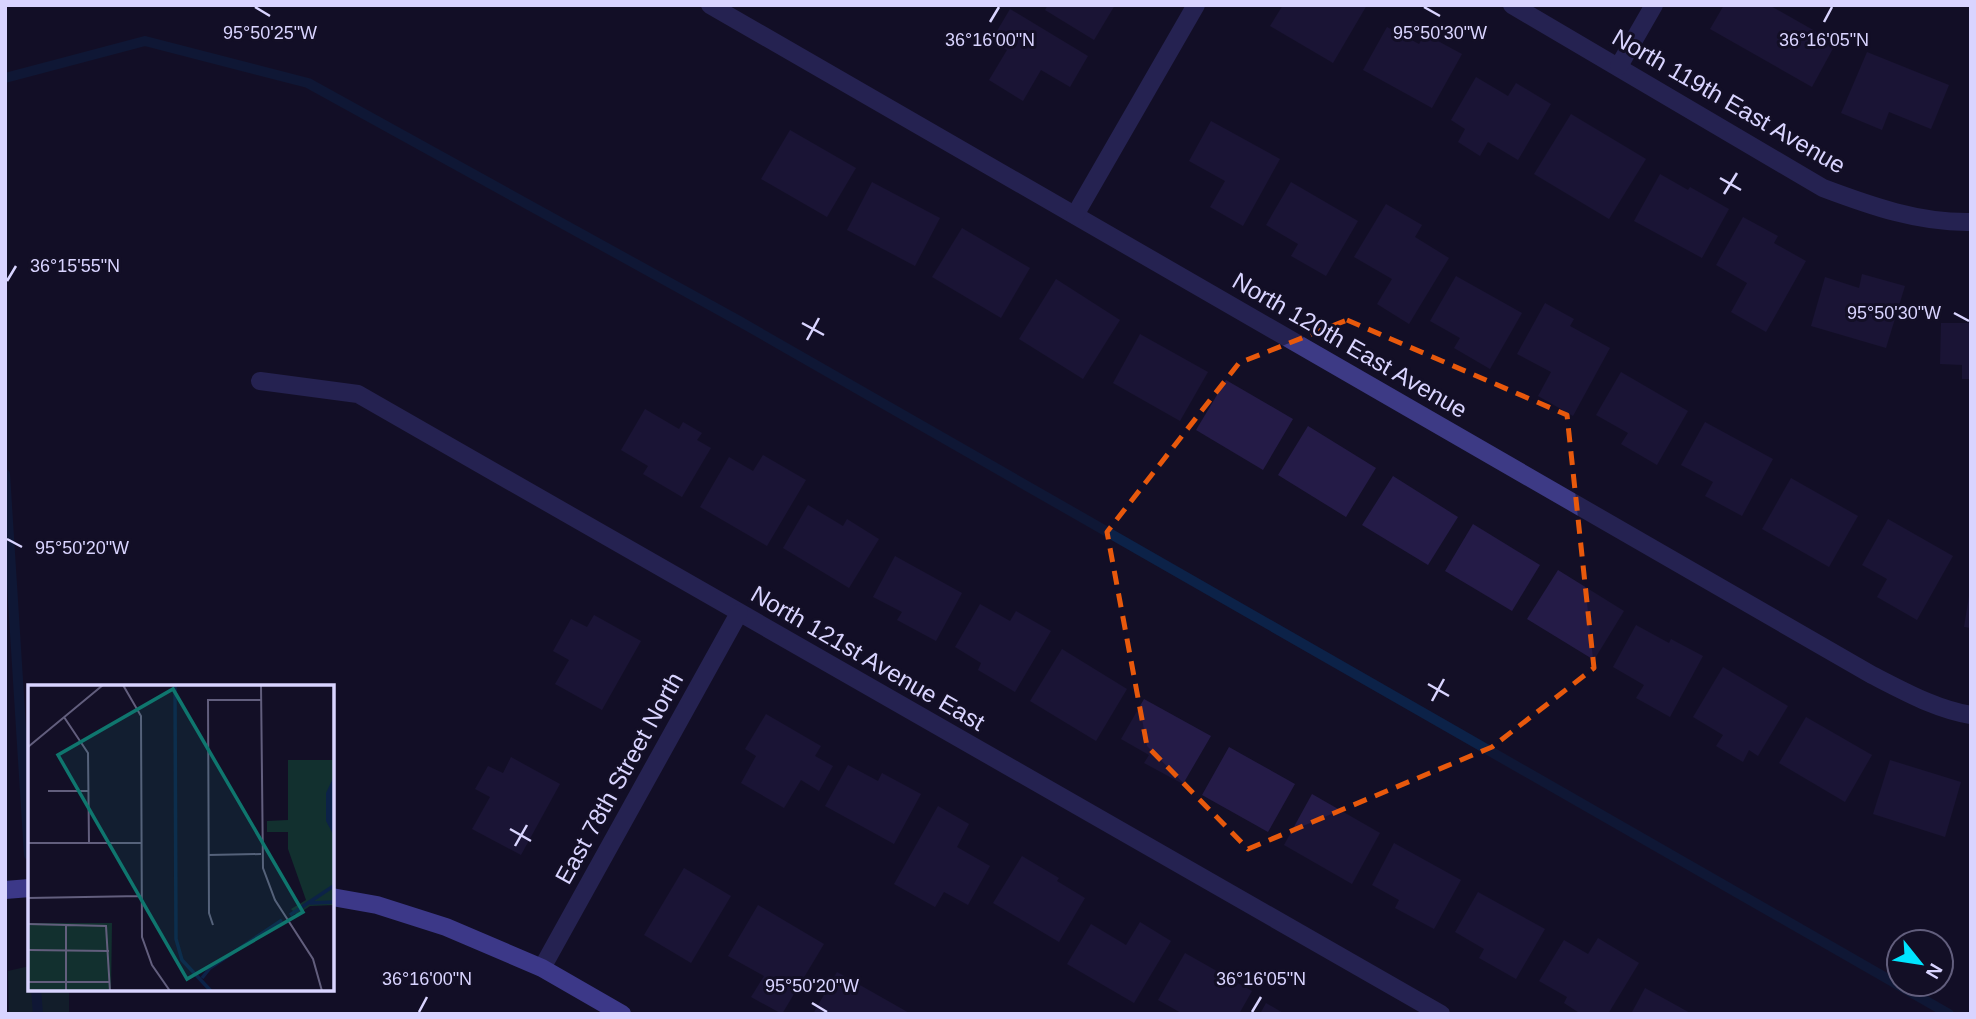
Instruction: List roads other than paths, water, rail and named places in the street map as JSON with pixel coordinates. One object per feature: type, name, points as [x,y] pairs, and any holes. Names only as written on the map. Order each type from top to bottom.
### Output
[{"type":"street","name":"North 120th East Avenue","points":[[710,5],[729,10],[1075,215],[1872,675],[1922,701],[1971,715]]},
{"type":"street","points":[[1075,215],[1196,5]]},
{"type":"street","name":"North 119th East Avenue","points":[[1512,5],[1823,188],[1874,207],[1917,218],[1971,222]]},
{"type":"street","points":[[1619,66],[1654,5]]},
{"type":"street","name":"North 121st Avenue East","points":[[260,381],[358,394],[1441,1014]]},
{"type":"street","name":"East 78th Street North","points":[[542,968],[739,613]]},
{"type":"street","points":[[5,890],[28,888]]},
{"type":"street","points":[[334,897],[377,905],[446,927],[542,968],[622,1014]]},
{"type":"waterway","points":[[5,78],[145,41],[308,83],[739,321],[1949,1014]]},
{"type":"waterway","points":[[5,474],[28,839]]},
{"type":"waterway","points":[[36,991],[38,1014]]}]
